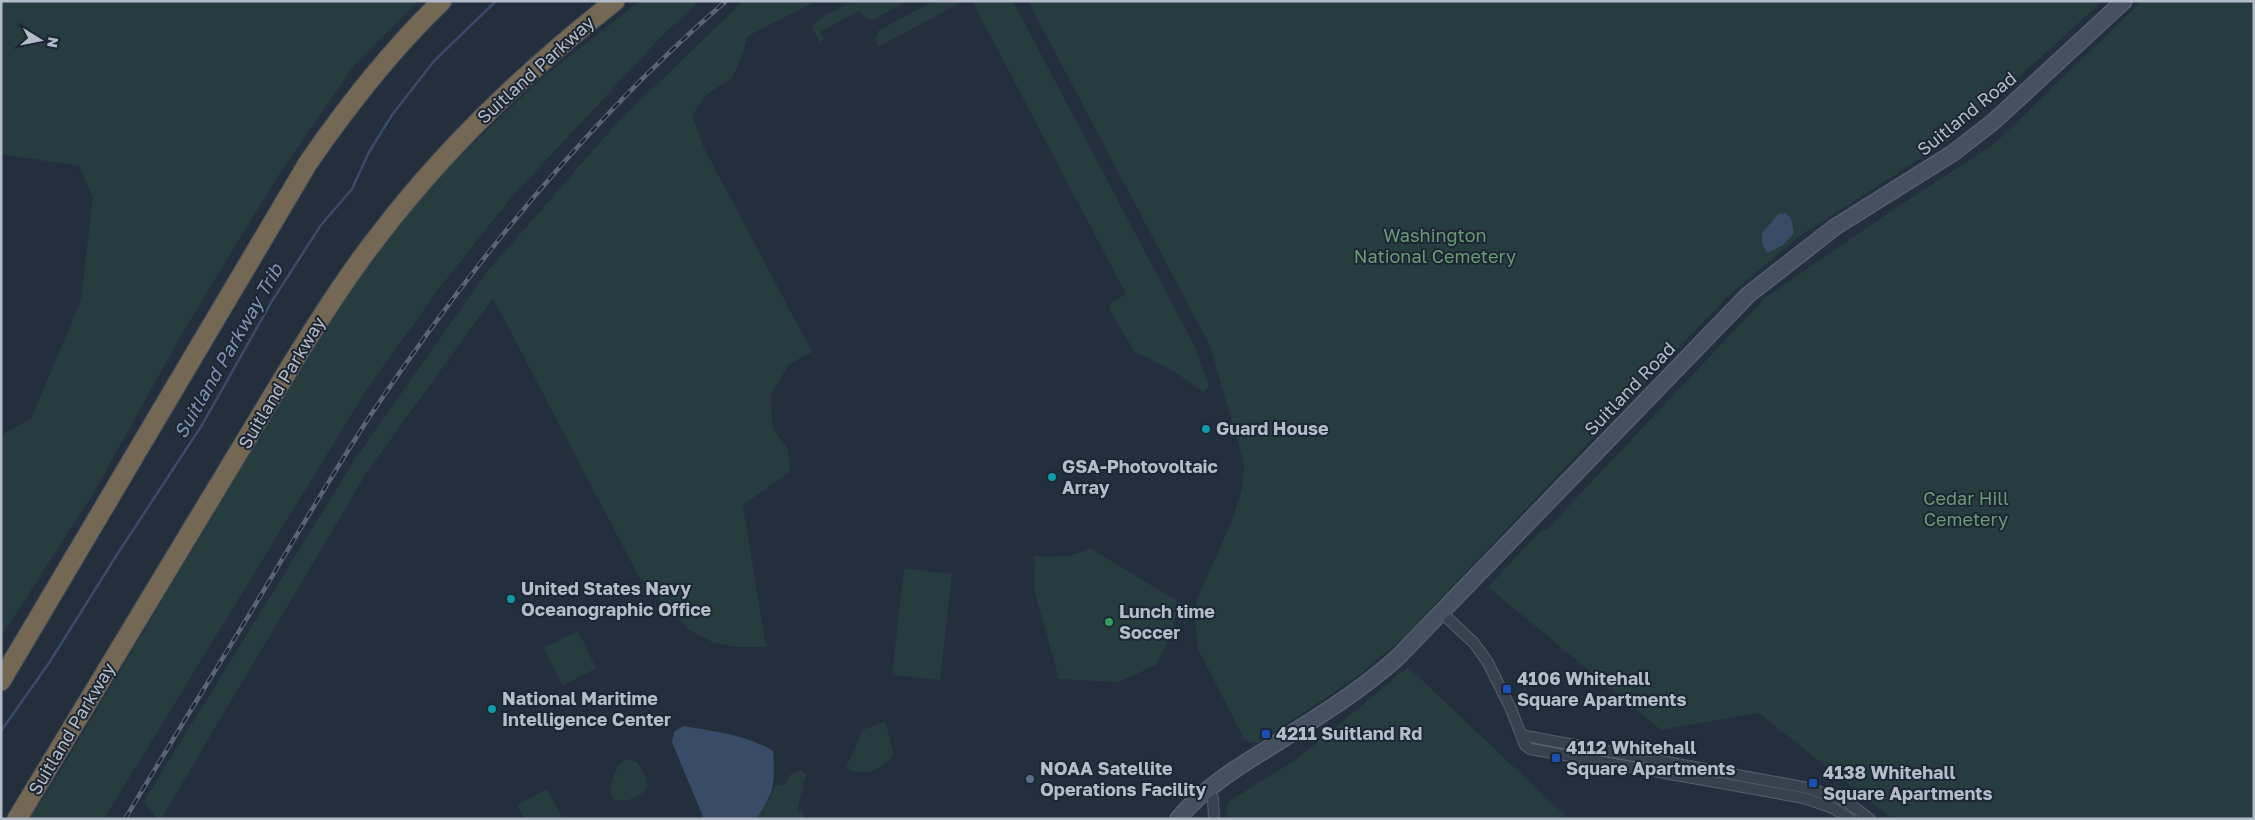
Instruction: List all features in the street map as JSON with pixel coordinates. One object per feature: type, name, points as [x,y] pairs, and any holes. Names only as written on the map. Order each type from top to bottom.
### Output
[{"type":"highway","points":[[1,681],[308,163],[366,84],[399,45],[442,1]]},
{"type":"highway","name":"Suitland Parkway","points":[[16,819],[295,359],[365,253],[410,196],[477,122],[549,55],[615,1]]},
{"type":"main road","name":"Suitland Road","points":[[1178,819],[1207,791],[1362,687],[1398,658],[1748,295],[1835,227],[1960,148],[1993,122],[2124,1]]},
{"type":"street","points":[[1442,613],[1474,643],[1487,661],[1511,709],[1525,745],[1530,749],[1804,798],[1833,808],[1850,819]]},
{"type":"street","points":[[1521,735],[1808,788],[1846,801],[1870,819]]},
{"type":"street","points":[[1207,791],[1213,798],[1214,819]]},
{"type":"green space","points":[[1,1],[418,1],[355,64],[276,179],[183,332],[94,492],[1,637],[1,435],[31,419],[81,300],[93,197],[79,166],[1,154]]},
{"type":"green space","points":[[640,1],[699,1],[660,38],[510,199],[438,290],[367,389],[104,819],[28,819],[49,790],[284,396],[356,283],[423,194],[463,153],[543,77]]},
{"type":"green space","points":[[743,1],[816,1],[748,36],[741,59],[732,78],[706,95],[692,115],[703,146],[812,352],[789,364],[770,396],[773,429],[788,449],[790,472],[743,505],[766,647],[737,647],[714,643],[688,629],[639,577],[493,298],[367,472],[161,819],[157,819],[144,801],[357,456],[486,273],[617,123]]},
{"type":"green space","points":[[852,1],[908,1],[872,20],[867,19],[859,11],[820,32],[824,39],[819,42],[813,25],[821,18]]},
{"type":"green space","points":[[934,1],[964,1],[878,47],[875,39],[879,30]]},
{"type":"green space","points":[[972,1],[1013,1],[1195,347],[1209,386],[1205,391],[1203,392],[1175,372],[1134,351],[1110,310],[1109,304],[1126,294]]},
{"type":"green space","name":"Washington National Cemetery","points":[[1028,1],[2103,1],[1948,141],[1801,235],[1729,295],[1404,637],[1354,679],[1258,743],[1249,742],[1243,737],[1198,649],[1195,615],[1197,599],[1233,518],[1242,489],[1244,466],[1210,346]]},
{"type":"green space","name":"Cedar Hill Cemetery","points":[[2142,1],[2254,1],[2254,819],[1892,819],[1759,713],[1661,730],[1488,587],[1542,529],[1546,530],[1766,297],[1897,207],[1994,144]]},
{"type":"green space","name":"Lunch time Soccer","points":[[1090,548],[1180,603],[1168,641],[1156,665],[1118,682],[1059,679],[1034,589],[1035,556],[1056,557],[1070,555]]},
{"type":"green space","points":[[904,568],[952,574],[940,680],[892,675]]},
{"type":"green space","points":[[578,631],[596,668],[563,686],[544,648]]},
{"type":"green space","points":[[1408,667],[1569,819],[1226,819],[1228,802],[1297,759]]},
{"type":"green space","points":[[885,721],[894,755],[873,771],[862,773],[846,768],[863,730]]},
{"type":"green space","points":[[627,759],[637,762],[647,781],[646,789],[638,796],[627,800],[616,800],[612,798],[612,782],[619,765]]},
{"type":"green space","points":[[801,770],[806,775],[797,810],[804,813],[802,819],[756,819],[769,800],[774,786],[785,784],[790,775]]},
{"type":"green space","points":[[547,789],[563,819],[524,819],[517,805]]},
{"type":"water","points":[[1785,213],[1791,218],[1794,233],[1783,245],[1767,253],[1762,243],[1762,233],[1778,214]]},
{"type":"water","points":[[683,726],[741,737],[773,751],[774,779],[772,787],[767,801],[756,819],[704,819],[672,742],[674,732]]},
{"type":"waterway","name":"Suitland Parkway Trib","points":[[1,731],[49,663],[202,425],[272,301],[321,225],[352,189],[369,152],[392,115],[434,61],[496,1]]},
{"type":"railway","points":[[125,819],[327,484],[370,416],[449,304],[534,196],[579,145],[626,95],[726,1]]},
{"type":"place","name":"Guard House","points":[[1206,429]]},
{"type":"place","name":"GSA-Photovoltaic Array","points":[[1052,477]]},
{"type":"place","name":"United States Navy Oceanographic Office","points":[[511,599]]},
{"type":"place","name":"Lunch time Soccer","points":[[1109,622]]},
{"type":"place","name":"4106 Whitehall Square Apartments","points":[[1507,689]]},
{"type":"place","name":"National Maritime Intelligence Center","points":[[492,709]]},
{"type":"place","name":"4211 Suitland Rd","points":[[1266,734]]},
{"type":"place","name":"4112 Whitehall Square Apartments","points":[[1556,758]]},
{"type":"place","name":"NOAA Satellite Operations Facility","points":[[1030,779]]},
{"type":"place","name":"4138 Whitehall Square Apartments","points":[[1813,783]]}]
